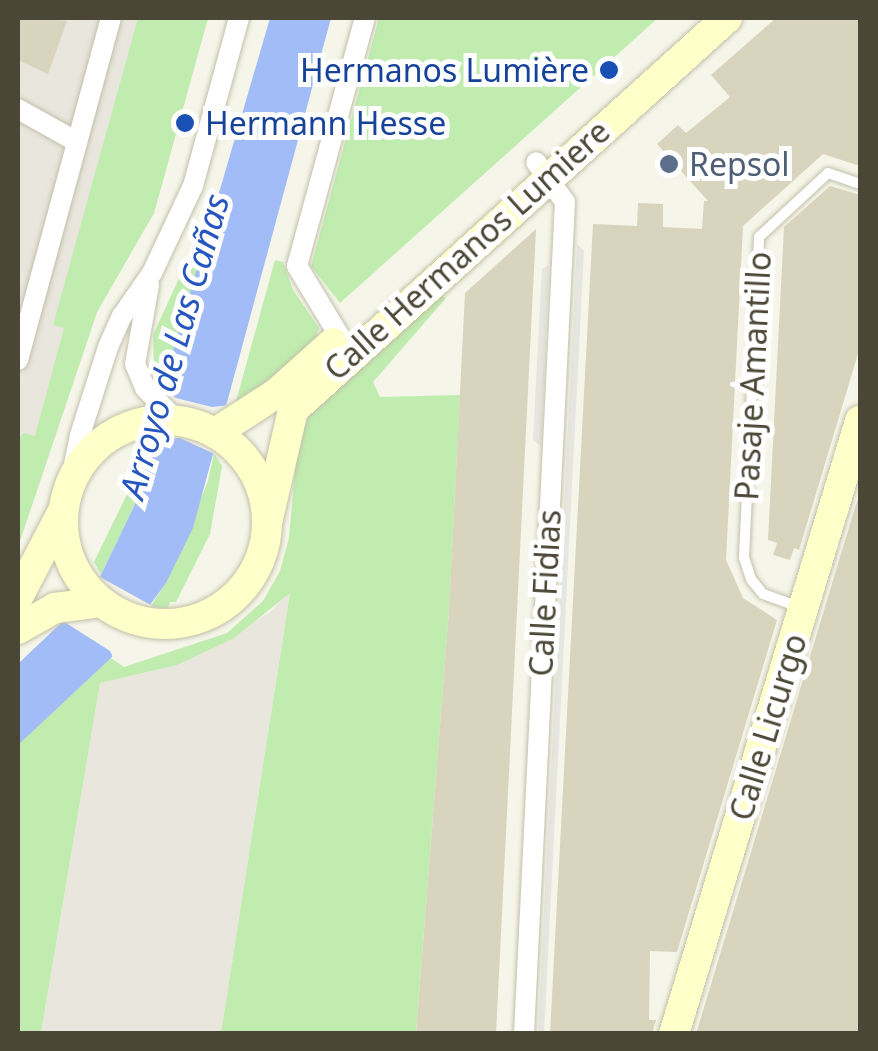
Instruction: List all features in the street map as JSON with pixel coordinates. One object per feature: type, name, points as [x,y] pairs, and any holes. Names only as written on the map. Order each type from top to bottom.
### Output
[{"type":"main road","name":"Calle Hermanos Lumiere","points":[[268,519],[293,410],[697,18]]},
{"type":"main road","name":"Calle Hermanos Lumiere","points":[[223,432],[277,393],[727,18]]},
{"type":"main road","points":[[18,597],[66,501],[95,446],[120,429],[162,414],[223,432],[253,467],[268,519],[259,566],[225,606],[196,621],[160,626],[120,614],[89,599],[69,559],[63,535],[66,501]]},
{"type":"main road","name":"Calle Licurgo","points":[[674,1034],[860,421]]},
{"type":"main road","points":[[18,630],[55,608],[89,599]]},
{"type":"street","points":[[18,360],[111,18]]},
{"type":"street","points":[[66,501],[80,435],[108,347],[122,316],[152,273],[193,186],[238,18]]},
{"type":"street","points":[[340,337],[298,266],[364,18]]},
{"type":"street","points":[[18,109],[77,142]]},
{"type":"street","name":"Calle Fidias","points":[[524,1034],[564,202],[543,169]]},
{"type":"street","points":[[152,273],[136,364],[145,388],[162,414]]},
{"type":"lane","name":"Pasaje Amantillo","points":[[804,608],[764,594],[751,579],[744,557],[759,237],[828,173],[860,184]]},
{"type":"shaded area","points":[[18,18],[208,18],[154,213],[97,312],[18,547]]},
{"type":"shaded area","points":[[577,244],[584,251],[544,1033],[538,1033]]},
{"type":"shaded area","points":[[549,265],[541,446],[533,440],[542,269]]},
{"type":"shaded area","points":[[290,592],[221,1033],[41,1034],[100,683],[177,665],[269,613]]},
{"type":"green space","points":[[138,18],[208,18],[154,213],[97,312],[18,547],[18,439],[23,433],[35,436],[64,328],[53,325]]},
{"type":"green space","points":[[379,18],[658,18],[340,303],[311,266]]},
{"type":"green space","points":[[227,174],[170,361],[165,390],[154,372],[153,335]]},
{"type":"green space","points":[[275,260],[283,262],[293,290],[319,328],[317,336],[257,393],[235,405]]},
{"type":"green space","points":[[438,294],[446,298],[373,382],[380,397],[460,395],[449,610],[416,1033],[221,1033],[290,593],[234,638],[177,665],[100,683],[41,1033],[18,1033],[18,744],[111,658],[124,667],[227,633],[263,601],[280,571],[289,538],[297,448],[309,415]]},
{"type":"green space","points":[[155,437],[139,496],[101,575],[94,562],[130,488],[142,444]]},
{"type":"green space","points":[[214,453],[222,466],[210,534],[176,602],[170,602],[168,608],[150,607],[166,583],[208,481]]},
{"type":"water","points":[[270,18],[331,18],[193,528],[166,583],[111,658],[18,745],[18,664],[63,621],[100,577],[139,496],[170,361]]},
{"type":"pier","points":[[161,388],[176,398],[212,407],[230,405],[219,456],[180,438],[149,439]]},
{"type":"pier","points":[[100,577],[156,608],[115,661],[110,651],[63,621]]},
{"type":"building","points":[[18,18],[67,21],[48,74],[18,60]]},
{"type":"building","points":[[776,18],[860,18],[860,166],[823,154],[743,226],[726,560],[743,598],[777,620],[677,952],[650,951],[649,1020],[656,1020],[652,1034],[550,1034],[593,224],[637,226],[638,203],[663,204],[663,227],[702,229],[704,201],[708,201],[657,144],[678,125],[686,133],[730,97],[711,75]]},
{"type":"building","points":[[830,186],[860,195],[860,347],[799,550],[794,548],[790,560],[773,555],[777,543],[768,540],[784,227]]},
{"type":"building","points":[[536,229],[496,1034],[416,1034],[449,610],[465,293]]},
{"type":"building","points":[[857,501],[860,1034],[696,1034]]},
{"type":"place","name":"Hermanos Lumière","points":[[609,70]]},
{"type":"place","name":"Hermann Hesse","points":[[185,123]]},
{"type":"place","name":"Repsol","points":[[669,164]]},
{"type":"water label","name":"Arroyo de Las Cañas","points":[[174,346]]}]
